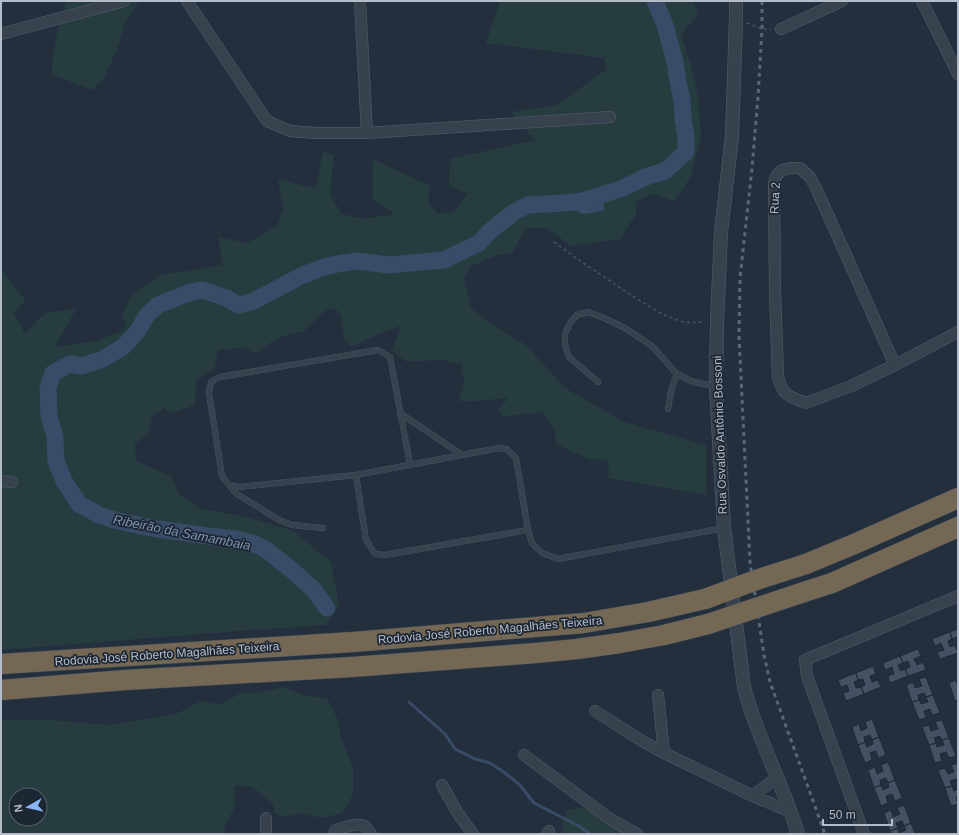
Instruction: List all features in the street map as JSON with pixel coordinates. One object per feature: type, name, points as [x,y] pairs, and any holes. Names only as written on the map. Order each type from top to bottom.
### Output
[{"type":"highway","name":"Rodovia José Roberto Magalhães Teixeira","points":[[1,664],[353,642],[584,623],[648,612],[705,599],[759,579],[806,564],[958,498]]},
{"type":"highway","name":"Rodovia José Roberto Magalhães Teixeira","points":[[1,690],[125,680],[352,667],[536,653],[620,643],[664,635],[708,624],[832,583],[958,526]]},
{"type":"street","points":[[1,34],[124,1]]},
{"type":"street","points":[[187,1],[267,121],[290,131],[316,133],[367,133],[610,117]]},
{"type":"street","points":[[360,1],[367,133]]},
{"type":"street","name":"Rua Osvaldo Antônio Bossoni","points":[[736,1],[732,136],[721,232],[717,322],[716,386],[724,528],[744,687],[750,709],[791,812],[798,834]]},
{"type":"street","points":[[781,29],[820,6],[842,1]]},
{"type":"street","points":[[922,1],[958,74]]},
{"type":"street","name":"Rua 2","points":[[788,168],[800,168],[810,177],[895,365],[851,386],[806,403],[784,393],[778,377],[775,283],[774,187],[776,177],[780,171],[788,168]]},
{"type":"street","points":[[895,365],[958,332]]},
{"type":"street","points":[[1,481],[12,482]]},
{"type":"street","points":[[864,834],[807,676],[805,660],[958,596]]},
{"type":"street","points":[[658,695],[664,753]]},
{"type":"street","points":[[595,711],[664,753],[753,796],[791,812]]},
{"type":"street","points":[[524,755],[610,819],[637,834]]},
{"type":"street","points":[[753,796],[777,777]]},
{"type":"street","points":[[442,785],[457,812],[472,834]]},
{"type":"street","points":[[266,818],[266,834]]},
{"type":"street","points":[[334,834],[336,830],[361,825],[371,834]]},
{"type":"lane","points":[[598,382],[569,357],[565,345],[565,334],[570,323],[577,315],[588,312],[625,328],[652,346],[677,374],[690,382],[716,386]]},
{"type":"lane","points":[[323,528],[292,525],[278,520],[237,494],[222,476],[208,393],[211,382],[220,377],[378,350],[390,357],[410,464]]},
{"type":"lane","points":[[668,409],[671,391],[677,374]]},
{"type":"lane","points":[[400,413],[462,455]]},
{"type":"lane","points":[[229,485],[239,487],[356,475],[499,448],[507,449],[516,458],[528,530],[532,543],[542,553],[558,559],[724,528]]},
{"type":"lane","points":[[356,475],[366,540],[375,554],[385,555],[528,530]]},
{"type":"path","points":[[736,18],[762,29],[781,29]]},
{"type":"path","points":[[554,242],[597,272],[655,309],[684,322],[717,322]]},
{"type":"green space","points":[[66,1],[139,1],[124,25],[119,44],[104,79],[92,90],[53,75],[51,72],[57,32]]},
{"type":"green space","points":[[500,1],[694,1],[698,15],[681,36],[691,66],[698,95],[701,137],[690,178],[674,201],[653,194],[636,202],[636,214],[620,239],[571,246],[547,228],[526,228],[512,253],[498,255],[471,266],[464,277],[471,308],[494,326],[526,345],[565,388],[624,422],[706,445],[706,495],[608,478],[609,462],[597,459],[590,460],[557,444],[553,427],[542,412],[503,417],[499,409],[508,398],[459,401],[464,382],[461,364],[442,360],[407,362],[392,351],[401,326],[380,333],[352,347],[344,339],[341,315],[335,308],[325,311],[304,331],[277,338],[257,353],[242,348],[218,350],[214,369],[196,380],[195,405],[169,414],[165,408],[152,416],[148,434],[135,444],[136,461],[171,476],[179,494],[202,509],[241,516],[293,531],[331,562],[339,605],[326,625],[1,650],[1,481],[12,481],[1,474],[1,269],[26,300],[14,313],[25,334],[45,313],[76,309],[55,347],[95,341],[120,332],[127,325],[121,316],[132,295],[162,274],[223,265],[218,237],[247,243],[277,226],[283,209],[278,179],[316,189],[323,151],[334,156],[330,195],[342,214],[364,219],[395,214],[373,200],[373,159],[430,186],[428,203],[439,214],[454,211],[468,194],[449,186],[450,159],[535,140],[511,112],[557,105],[607,69],[604,58],[486,43]]},
{"type":"green space","points":[[283,687],[306,696],[327,698],[338,720],[341,738],[353,767],[353,795],[342,813],[322,818],[302,813],[284,817],[274,813],[273,804],[253,787],[234,785],[235,807],[225,825],[224,834],[1,834],[1,720],[52,720],[109,725],[176,714],[201,701],[221,705],[240,693],[259,693]]},
{"type":"green space","points":[[597,808],[641,834],[563,834],[562,824],[567,810]]},
{"type":"water","points":[[588,203],[603,203],[605,207],[603,211],[584,214],[578,212],[574,206]]},
{"type":"building","points":[[958,629],[958,640],[957,637],[952,639],[950,632]]},
{"type":"building","points":[[950,632],[952,639],[948,641],[950,647],[955,645],[958,653],[940,659],[937,652],[944,650],[941,643],[935,646],[932,639]]},
{"type":"building","points":[[918,649],[921,656],[914,659],[917,665],[923,662],[926,670],[908,676],[905,669],[910,667],[908,661],[903,663],[900,656]]},
{"type":"building","points":[[900,656],[903,663],[898,665],[901,671],[905,669],[908,676],[890,683],[888,676],[894,674],[892,667],[885,670],[883,663]]},
{"type":"building","points":[[873,666],[876,674],[870,676],[872,682],[878,680],[881,687],[864,694],[861,687],[865,685],[863,679],[858,680],[856,673]]},
{"type":"building","points":[[856,673],[858,680],[854,682],[856,688],[861,687],[864,694],[846,701],[843,693],[849,691],[847,685],[841,687],[838,680]]},
{"type":"building","points":[[926,677],[933,695],[926,697],[924,693],[918,695],[919,700],[912,702],[906,685],[913,682],[915,688],[922,686],[919,679]]},
{"type":"building","points":[[956,680],[958,686],[958,700],[955,701],[949,683]]},
{"type":"building","points":[[933,695],[940,713],[932,715],[930,709],[924,711],[926,718],[919,720],[912,702],[919,700],[921,704],[928,702],[926,697]]},
{"type":"building","points":[[872,719],[879,737],[872,740],[870,735],[864,737],[865,742],[858,745],[852,727],[859,724],[861,731],[867,728],[865,722]]},
{"type":"building","points":[[942,720],[949,738],[942,740],[940,736],[934,738],[936,743],[929,745],[922,727],[929,725],[931,731],[938,729],[935,722]]},
{"type":"building","points":[[879,737],[886,755],[878,758],[876,751],[870,753],[872,760],[865,763],[858,745],[865,742],[867,747],[873,744],[872,740]]},
{"type":"building","points":[[949,738],[956,756],[949,758],[946,752],[940,754],[942,761],[935,763],[929,745],[936,743],[937,747],[944,745],[942,740]]},
{"type":"building","points":[[888,762],[895,780],[888,783],[886,778],[880,780],[881,785],[874,788],[868,770],[875,767],[877,774],[883,771],[881,765]]},
{"type":"building","points":[[958,763],[958,783],[956,779],[950,781],[952,786],[945,788],[938,770],[945,768],[948,774],[954,772],[951,765]]},
{"type":"building","points":[[895,780],[902,798],[895,801],[892,794],[886,796],[888,803],[881,806],[874,788],[881,785],[883,790],[889,787],[888,783]]},
{"type":"building","points":[[952,786],[954,791],[958,789],[958,796],[956,797],[958,804],[951,806],[945,788]]},
{"type":"building","points":[[904,805],[911,823],[904,826],[902,821],[896,823],[898,828],[890,831],[884,813],[891,810],[893,817],[900,814],[897,808]]},
{"type":"building","points":[[911,823],[915,834],[892,834],[890,831],[898,828],[899,833],[906,830],[904,826]]},
{"type":"waterway","name":"Ribeirão da Samambaia","points":[[327,608],[313,589],[293,571],[265,549],[252,543],[236,539],[151,528],[114,520],[99,515],[79,504],[64,481],[56,461],[55,437],[49,416],[48,388],[53,373],[70,364],[82,366],[103,359],[123,347],[137,332],[147,315],[158,305],[191,292],[203,290],[226,298],[239,305],[254,301],[301,276],[321,268],[337,264],[357,261],[389,265],[444,260],[479,243],[489,232],[514,212],[528,205],[582,201],[623,188],[648,176],[665,171],[686,152],[686,137],[682,101],[675,62],[665,25],[655,1]]},
{"type":"waterway","points":[[409,702],[445,734],[455,749],[475,759],[490,763],[519,784],[534,803],[579,826],[590,834]]},
{"type":"railway","points":[[762,1],[758,97],[740,278],[739,336],[750,562],[764,655],[770,682],[825,834]]}]
